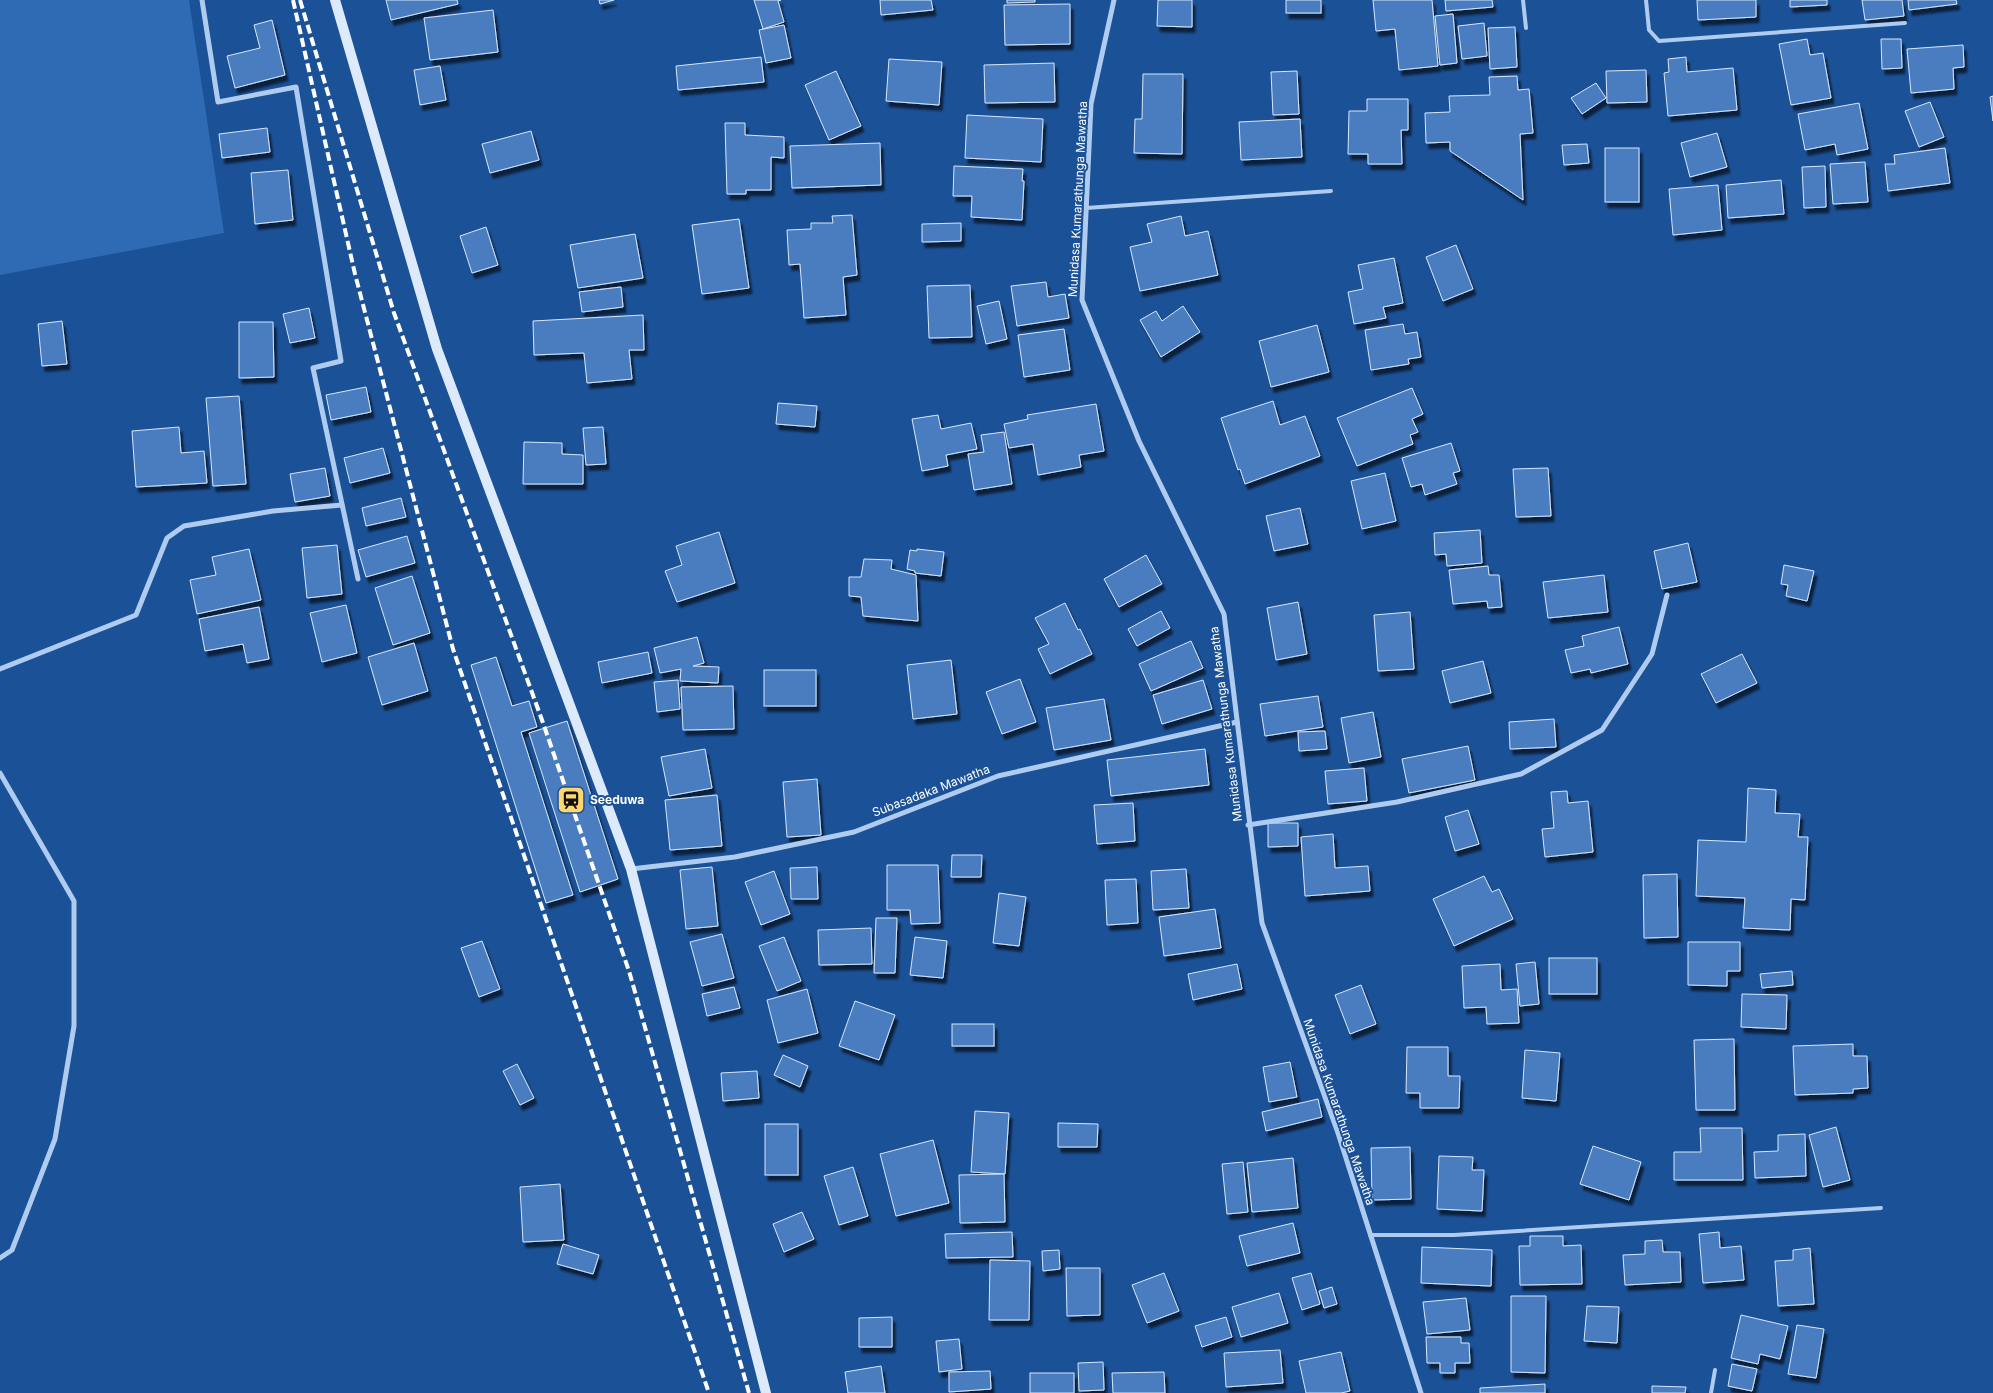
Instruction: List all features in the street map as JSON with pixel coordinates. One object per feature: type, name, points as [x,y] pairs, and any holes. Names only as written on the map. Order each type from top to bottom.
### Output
[{"type":"street","points":[[202,0],[218,102],[296,87],[341,361],[313,368],[358,579]]},
{"type":"street","points":[[335,0],[436,349],[632,870],[766,1393]]},
{"type":"street","name":"Munidasa Kumarathunga Mawatha","points":[[1114,0],[1091,104],[1082,300],[1139,442],[1224,614],[1248,825],[1262,923],[1338,1133],[1420,1392]]},
{"type":"street","points":[[0,669],[136,615],[167,538],[184,526],[273,511],[342,505]]},
{"type":"street","points":[[1248,825],[1397,802],[1521,774],[1602,730],[1652,654],[1667,595]]},
{"type":"street","name":"Subasadaka Mawatha","points":[[632,870],[734,857],[854,832],[998,776],[1237,722]]},
{"type":"street","points":[[0,772],[74,901],[74,1026],[54,1139],[12,1250],[0,1258]]},
{"type":"street","points":[[1413,1393],[1420,1392]]},
{"type":"lane","points":[[1523,0],[1526,28]]},
{"type":"lane","points":[[1646,0],[1649,30],[1659,41],[1905,24]]},
{"type":"lane","points":[[1086,208],[1330,191]]},
{"type":"lane","points":[[1370,1236],[1454,1236],[1881,1208]]},
{"type":"lane","points":[[1711,1393],[1715,1370]]},
{"type":"shaded area","points":[[0,0],[189,0],[224,233],[0,275]]},
{"type":"building","points":[[386,0],[457,0],[458,4],[391,20]]},
{"type":"building","points":[[599,0],[614,0],[600,4]]},
{"type":"building","points":[[754,0],[781,0],[778,1],[784,22],[763,29]]},
{"type":"building","points":[[880,0],[931,0],[933,10],[881,15]]},
{"type":"building","points":[[1007,0],[1035,0],[1035,2],[1007,3]]},
{"type":"building","points":[[1158,0],[1192,0],[1192,27],[1157,26]]},
{"type":"building","points":[[1286,0],[1321,0],[1321,13],[1286,13]]},
{"type":"building","points":[[1373,0],[1432,0],[1438,66],[1399,70],[1395,29],[1376,31]]},
{"type":"building","points":[[1445,0],[1492,0],[1493,7],[1446,11]]},
{"type":"building","points":[[1697,0],[1756,0],[1756,17],[1698,20]]},
{"type":"building","points":[[1790,0],[1827,0],[1827,5],[1790,7]]},
{"type":"building","points":[[1862,0],[1902,0],[1904,16],[1865,20]]},
{"type":"building","points":[[1908,0],[1956,0],[1957,4],[1909,10]]},
{"type":"building","points":[[1070,4],[1070,44],[1005,45],[1004,5]]},
{"type":"building","points":[[493,10],[498,52],[430,60],[424,18]]},
{"type":"building","points":[[1453,14],[1457,63],[1440,65],[1435,16]]},
{"type":"building","points":[[272,20],[285,75],[235,88],[227,56],[260,48],[254,25]]},
{"type":"building","points":[[1484,23],[1487,56],[1462,59],[1458,26]]},
{"type":"building","points":[[784,25],[791,58],[766,63],[759,30]]},
{"type":"building","points":[[1515,27],[1517,67],[1490,69],[1488,28]]},
{"type":"building","points":[[1807,39],[1810,55],[1823,53],[1831,98],[1791,105],[1779,44]]},
{"type":"building","points":[[1881,39],[1901,39],[1902,68],[1882,69]]},
{"type":"building","points":[[1963,45],[1964,67],[1953,68],[1954,89],[1911,93],[1907,49]]},
{"type":"building","points":[[761,57],[764,82],[678,90],[676,66]]},
{"type":"building","points":[[1686,57],[1687,72],[1733,68],[1737,110],[1668,116],[1664,73],[1669,72],[1668,59]]},
{"type":"building","points":[[889,59],[942,62],[939,105],[886,101]]},
{"type":"building","points":[[1054,63],[1055,102],[985,103],[984,65]]},
{"type":"building","points":[[440,66],[446,100],[420,105],[414,70]]},
{"type":"building","points":[[1646,70],[1647,102],[1607,103],[1606,71]]},
{"type":"building","points":[[836,71],[861,126],[829,140],[805,85]]},
{"type":"building","points":[[1297,71],[1299,114],[1273,115],[1271,72]]},
{"type":"building","points":[[1143,74],[1183,74],[1182,154],[1134,153],[1135,119],[1142,119]]},
{"type":"building","points":[[1517,76],[1518,90],[1529,89],[1533,133],[1520,134],[1523,200],[1450,151],[1450,142],[1426,143],[1425,113],[1450,112],[1449,96],[1490,95],[1489,77]]},
{"type":"building","points":[[1596,83],[1606,98],[1582,114],[1571,98]]},
{"type":"building","points":[[1993,96],[1993,121],[1990,97]]},
{"type":"building","points":[[1367,99],[1408,99],[1408,130],[1401,130],[1402,164],[1368,164],[1368,154],[1348,154],[1349,111],[1367,111]]},
{"type":"building","points":[[1930,102],[1944,137],[1919,147],[1905,111]]},
{"type":"building","points":[[1859,103],[1868,149],[1837,155],[1835,144],[1805,150],[1798,114]]},
{"type":"building","points":[[967,115],[1043,119],[1041,162],[965,158]]},
{"type":"building","points":[[1300,119],[1302,157],[1241,160],[1239,122]]},
{"type":"building","points":[[725,123],[745,123],[745,135],[784,137],[784,158],[771,157],[771,190],[746,190],[746,194],[727,194]]},
{"type":"building","points":[[267,128],[270,152],[222,158],[219,134]]},
{"type":"building","points":[[531,131],[539,160],[490,173],[482,144]]},
{"type":"building","points":[[1717,133],[1727,167],[1690,177],[1681,143]]},
{"type":"building","points":[[880,143],[881,185],[792,188],[790,146]]},
{"type":"building","points":[[1587,144],[1589,163],[1564,165],[1562,145]]},
{"type":"building","points":[[1605,148],[1639,148],[1639,202],[1605,202]]},
{"type":"building","points":[[1945,148],[1950,183],[1888,191],[1885,164],[1895,164],[1894,155]]},
{"type":"building","points":[[1865,162],[1868,202],[1833,204],[1830,164]]},
{"type":"building","points":[[954,166],[1023,169],[1022,220],[971,217],[972,196],[953,196]]},
{"type":"building","points":[[1825,166],[1826,207],[1804,208],[1802,167]]},
{"type":"building","points":[[288,170],[293,220],[255,224],[251,173]]},
{"type":"building","points":[[1781,180],[1784,214],[1728,218],[1726,185]]},
{"type":"building","points":[[1718,185],[1722,230],[1673,235],[1669,189]]},
{"type":"building","points":[[852,215],[857,275],[843,277],[846,315],[804,318],[800,264],[789,265],[787,230],[811,229],[811,223],[833,223],[832,216]]},
{"type":"building","points":[[1181,216],[1185,236],[1208,231],[1218,275],[1140,291],[1130,247],[1152,242],[1147,224]]},
{"type":"building","points":[[739,219],[749,288],[702,294],[692,225]]},
{"type":"building","points":[[961,223],[961,241],[922,242],[922,224]]},
{"type":"building","points":[[486,227],[498,265],[472,273],[460,236]]},
{"type":"building","points":[[635,234],[643,278],[578,288],[570,245]]},
{"type":"building","points":[[1456,245],[1473,289],[1443,301],[1426,257]]},
{"type":"building","points":[[1394,258],[1403,303],[1383,307],[1386,318],[1354,324],[1348,292],[1363,289],[1358,265]]},
{"type":"building","points":[[1046,282],[1048,297],[1065,294],[1069,318],[1017,326],[1011,286]]},
{"type":"building","points":[[970,285],[972,337],[929,338],[927,286]]},
{"type":"building","points":[[621,287],[623,307],[582,312],[579,292]]},
{"type":"building","points":[[999,301],[1007,339],[986,344],[977,306]]},
{"type":"building","points":[[1183,306],[1200,332],[1161,357],[1140,320],[1156,311],[1162,321]]},
{"type":"building","points":[[309,308],[315,338],[290,343],[283,314]]},
{"type":"building","points":[[643,315],[644,350],[629,350],[632,379],[587,383],[584,353],[534,355],[533,321]]},
{"type":"building","points":[[62,321],[67,364],[42,366],[38,324]]},
{"type":"building","points":[[239,322],[273,322],[274,377],[239,378]]},
{"type":"building","points":[[1403,324],[1405,334],[1417,332],[1421,357],[1408,359],[1409,364],[1371,370],[1365,330]]},
{"type":"building","points":[[1317,325],[1329,372],[1271,387],[1259,341]]},
{"type":"building","points":[[1064,329],[1070,370],[1024,377],[1018,335]]},
{"type":"building","points":[[366,387],[371,412],[331,420],[326,395]]},
{"type":"building","points":[[1412,388],[1423,414],[1412,419],[1418,432],[1410,435],[1413,444],[1357,466],[1337,418]]},
{"type":"building","points":[[239,396],[246,484],[213,486],[206,398]]},
{"type":"building","points":[[1273,401],[1280,425],[1305,416],[1320,456],[1245,484],[1240,469],[1238,470],[1221,418]]},
{"type":"building","points":[[778,403],[817,406],[815,427],[776,424]]},
{"type":"building","points":[[1096,404],[1104,451],[1079,455],[1081,467],[1038,475],[1033,444],[1009,448],[1004,424],[1028,419],[1027,415]]},
{"type":"building","points":[[938,415],[941,429],[971,423],[977,449],[946,455],[948,466],[922,471],[912,419]]},
{"type":"building","points":[[179,427],[181,453],[204,451],[207,483],[136,487],[132,431]]},
{"type":"building","points":[[603,427],[606,464],[586,465],[583,428]]},
{"type":"building","points":[[1004,432],[1012,484],[974,490],[968,454],[984,452],[981,435]]},
{"type":"building","points":[[524,442],[562,443],[562,454],[583,455],[583,484],[523,484]]},
{"type":"building","points":[[1451,443],[1460,471],[1453,473],[1457,484],[1425,495],[1422,484],[1411,487],[1402,458]]},
{"type":"building","points":[[383,448],[390,473],[350,483],[344,458]]},
{"type":"building","points":[[325,468],[330,496],[295,502],[290,474]]},
{"type":"building","points":[[1548,468],[1551,516],[1516,517],[1513,469]]},
{"type":"building","points":[[1385,473],[1396,521],[1362,529],[1351,481]]},
{"type":"building","points":[[401,498],[406,517],[366,526],[362,508]]},
{"type":"building","points":[[1300,508],[1308,544],[1274,551],[1266,516]]},
{"type":"building","points":[[1480,530],[1482,563],[1447,566],[1446,554],[1435,555],[1434,533]]},
{"type":"building","points":[[719,532],[735,583],[677,602],[665,571],[682,565],[676,546]]},
{"type":"building","points":[[407,536],[415,563],[366,577],[358,550]]},
{"type":"building","points":[[1688,543],[1697,582],[1662,589],[1654,551]]},
{"type":"building","points":[[337,545],[342,594],[307,598],[302,548]]},
{"type":"building","points":[[249,549],[261,600],[197,614],[190,580],[216,575],[212,557]]},
{"type":"building","points":[[917,549],[944,552],[941,576],[915,573],[915,571],[907,569],[910,550],[917,551]]},
{"type":"building","points":[[1146,555],[1162,584],[1119,607],[1104,579]]},
{"type":"building","points":[[864,559],[892,560],[891,569],[916,575],[918,621],[863,616],[861,597],[849,596],[849,577],[861,577]]},
{"type":"building","points":[[1784,565],[1814,571],[1807,601],[1786,596],[1788,585],[1781,584]]},
{"type":"building","points":[[1488,566],[1489,575],[1499,575],[1502,607],[1488,608],[1487,601],[1453,604],[1449,570]]},
{"type":"building","points":[[1604,575],[1608,612],[1548,618],[1543,582]]},
{"type":"building","points":[[412,576],[430,633],[393,645],[375,588]]},
{"type":"building","points":[[1298,602],[1307,654],[1276,660],[1267,608]]},
{"type":"building","points":[[1065,603],[1092,654],[1050,674],[1038,649],[1049,644],[1035,618]]},
{"type":"building","points":[[346,605],[357,653],[322,662],[310,613]]},
{"type":"building","points":[[259,607],[269,659],[247,663],[243,644],[205,651],[199,619]]},
{"type":"building","points":[[1161,611],[1170,628],[1137,646],[1128,629]]},
{"type":"building","points":[[1410,612],[1414,669],[1378,671],[1374,615]]},
{"type":"building","points":[[1619,627],[1628,664],[1591,673],[1590,669],[1571,673],[1565,650],[1584,646],[1582,636]]},
{"type":"building","points":[[697,637],[704,663],[693,666],[719,667],[718,683],[680,681],[681,669],[660,673],[654,648]]},
{"type":"building","points":[[1191,641],[1203,668],[1151,691],[1139,664]]},
{"type":"building","points":[[414,643],[428,691],[382,705],[368,657]]},
{"type":"building","points":[[648,652],[652,673],[602,683],[598,662]]},
{"type":"building","points":[[1742,654],[1757,683],[1716,703],[1701,674]]},
{"type":"building","points":[[496,657],[512,706],[529,701],[537,727],[521,732],[573,895],[546,903],[471,665]]},
{"type":"building","points":[[951,660],[957,714],[913,719],[907,665]]},
{"type":"building","points":[[1483,661],[1491,693],[1450,703],[1442,671]]},
{"type":"building","points":[[764,670],[816,670],[816,706],[764,706]]},
{"type":"building","points":[[1020,679],[1036,722],[1002,734],[986,692]]},
{"type":"building","points":[[678,680],[680,709],[657,712],[654,682]]},
{"type":"building","points":[[1203,680],[1212,709],[1162,724],[1153,695]]},
{"type":"building","points":[[733,686],[734,729],[683,730],[681,687]]},
{"type":"building","points":[[1318,696],[1323,727],[1265,736],[1260,704]]},
{"type":"building","points":[[1104,699],[1111,740],[1054,750],[1046,708]]},
{"type":"building","points":[[1373,712],[1381,757],[1349,763],[1341,718]]},
{"type":"building","points":[[1554,719],[1556,747],[1510,749],[1509,722]]},
{"type":"building","name":"Seeduwa","points":[[567,721],[618,879],[580,892],[529,733]]},
{"type":"building","points":[[1325,731],[1327,749],[1299,751],[1298,732]]},
{"type":"building","points":[[1468,746],[1475,780],[1409,793],[1402,759]]},
{"type":"building","points":[[705,749],[712,788],[669,796],[661,757]]},
{"type":"building","points":[[1205,749],[1209,785],[1111,796],[1107,760]]},
{"type":"building","points":[[1364,768],[1367,801],[1328,804],[1325,771]]},
{"type":"building","points":[[817,779],[821,835],[787,837],[783,782]]},
{"type":"building","points":[[1748,788],[1776,790],[1775,813],[1800,814],[1798,837],[1808,837],[1805,900],[1791,899],[1790,930],[1743,928],[1745,898],[1696,896],[1698,840],[1746,842]]},
{"type":"building","points":[[1567,791],[1568,803],[1588,801],[1593,852],[1545,857],[1542,829],[1554,828],[1551,792]]},
{"type":"building","points":[[717,795],[722,846],[670,850],[665,800]]},
{"type":"building","points":[[1133,803],[1135,841],[1097,844],[1094,805]]},
{"type":"building","points":[[1468,810],[1479,844],[1455,851],[1445,817]]},
{"type":"building","points":[[1268,823],[1298,823],[1298,846],[1268,847]]},
{"type":"building","points":[[1333,834],[1335,868],[1368,866],[1370,891],[1305,896],[1301,837]]},
{"type":"building","points":[[952,855],[982,855],[981,877],[951,877]]},
{"type":"building","points":[[887,865],[938,865],[940,923],[911,924],[910,910],[887,910]]},
{"type":"building","points":[[712,867],[718,926],[686,929],[680,870]]},
{"type":"building","points":[[817,867],[818,899],[791,899],[790,868]]},
{"type":"building","points":[[1186,869],[1189,908],[1153,910],[1151,871]]},
{"type":"building","points":[[774,871],[790,914],[761,925],[745,882]]},
{"type":"building","points":[[1677,874],[1678,937],[1644,938],[1643,875]]},
{"type":"building","points":[[1484,876],[1492,892],[1499,889],[1513,919],[1454,946],[1433,899]]},
{"type":"building","points":[[1136,879],[1138,923],[1107,925],[1105,880]]},
{"type":"building","points":[[999,893],[1026,897],[1019,946],[993,943]]},
{"type":"building","points":[[1215,909],[1221,948],[1164,956],[1159,917]]},
{"type":"building","points":[[876,918],[897,918],[895,973],[874,973]]},
{"type":"building","points":[[871,928],[872,964],[819,965],[818,930]]},
{"type":"building","points":[[722,934],[734,978],[702,986],[690,942]]},
{"type":"building","points":[[784,937],[801,981],[777,991],[759,946]]},
{"type":"building","points":[[915,937],[947,941],[943,978],[910,975]]},
{"type":"building","points":[[482,941],[500,989],[479,997],[461,948]]},
{"type":"building","points":[[1688,942],[1740,942],[1740,971],[1727,971],[1727,986],[1688,985]]},
{"type":"building","points":[[1549,958],[1597,958],[1597,994],[1549,994]]},
{"type":"building","points":[[1535,962],[1539,1004],[1520,1006],[1516,964]]},
{"type":"building","points":[[1237,964],[1242,989],[1193,1000],[1188,974]]},
{"type":"building","points":[[1500,964],[1501,990],[1517,989],[1519,1023],[1487,1024],[1486,1007],[1464,1008],[1462,966]]},
{"type":"building","points":[[1792,971],[1793,985],[1762,988],[1760,974]]},
{"type":"building","points":[[1361,985],[1376,1024],[1350,1034],[1335,995]]},
{"type":"building","points":[[734,987],[740,1008],[707,1016],[702,994]]},
{"type":"building","points":[[807,989],[818,1033],[778,1043],[767,1000]]},
{"type":"building","points":[[1742,994],[1787,995],[1786,1029],[1741,1027]]},
{"type":"building","points":[[855,1001],[895,1015],[879,1060],[839,1046]]},
{"type":"building","points":[[952,1024],[994,1024],[994,1046],[952,1046]]},
{"type":"building","points":[[1734,1039],[1735,1110],[1696,1110],[1694,1040]]},
{"type":"building","points":[[1853,1044],[1853,1056],[1867,1056],[1868,1088],[1853,1089],[1853,1093],[1795,1095],[1793,1046]]},
{"type":"building","points":[[1407,1047],[1448,1047],[1448,1076],[1460,1076],[1459,1108],[1420,1108],[1420,1093],[1406,1093]]},
{"type":"building","points":[[1525,1050],[1560,1053],[1556,1101],[1522,1098]]},
{"type":"building","points":[[783,1055],[808,1066],[800,1087],[774,1075]]},
{"type":"building","points":[[1290,1062],[1297,1097],[1269,1102],[1263,1067]]},
{"type":"building","points":[[517,1064],[534,1098],[520,1105],[503,1071]]},
{"type":"building","points":[[757,1071],[759,1098],[723,1101],[721,1073]]},
{"type":"building","points":[[1318,1099],[1322,1117],[1266,1131],[1262,1112]]},
{"type":"building","points":[[975,1111],[1009,1113],[1005,1174],[971,1172]]},
{"type":"building","points":[[1058,1123],[1098,1124],[1097,1147],[1058,1147]]},
{"type":"building","points":[[765,1124],[798,1124],[798,1175],[765,1175]]},
{"type":"building","points":[[1836,1127],[1850,1180],[1823,1187],[1809,1135]]},
{"type":"building","points":[[1700,1128],[1742,1128],[1743,1180],[1674,1180],[1674,1152],[1701,1152]]},
{"type":"building","points":[[1805,1134],[1806,1176],[1755,1178],[1754,1152],[1778,1151],[1778,1135]]},
{"type":"building","points":[[933,1140],[949,1203],[896,1216],[880,1154]]},
{"type":"building","points":[[1593,1146],[1641,1162],[1629,1200],[1580,1184]]},
{"type":"building","points":[[1410,1147],[1411,1199],[1372,1200],[1371,1148]]},
{"type":"building","points":[[1439,1156],[1473,1157],[1472,1170],[1484,1170],[1482,1211],[1437,1209]]},
{"type":"building","points":[[1293,1158],[1298,1208],[1252,1212],[1247,1163]]},
{"type":"building","points":[[1243,1162],[1248,1212],[1227,1214],[1222,1164]]},
{"type":"building","points":[[853,1167],[868,1216],[839,1225],[824,1176]]},
{"type":"building","points":[[1004,1174],[1005,1222],[960,1223],[959,1175]]},
{"type":"building","points":[[560,1184],[564,1240],[523,1242],[520,1187]]},
{"type":"building","points":[[802,1212],[814,1239],[784,1252],[773,1224]]},
{"type":"building","points":[[1293,1223],[1300,1253],[1247,1266],[1239,1236]]},
{"type":"building","points":[[1012,1232],[1013,1257],[946,1258],[945,1234]]},
{"type":"building","points":[[1719,1232],[1720,1248],[1741,1246],[1744,1280],[1703,1283],[1699,1234]]},
{"type":"building","points":[[1530,1236],[1563,1236],[1563,1246],[1581,1245],[1582,1284],[1520,1285],[1519,1246],[1530,1246]]},
{"type":"building","points":[[1662,1240],[1663,1252],[1680,1252],[1681,1282],[1625,1285],[1623,1255],[1645,1254],[1645,1241]]},
{"type":"building","points":[[563,1244],[599,1255],[593,1274],[557,1264]]},
{"type":"building","points":[[1422,1247],[1492,1250],[1491,1286],[1421,1283]]},
{"type":"building","points":[[1810,1248],[1814,1304],[1778,1306],[1775,1261],[1793,1260],[1793,1250]]},
{"type":"building","points":[[1059,1250],[1060,1269],[1043,1271],[1042,1251]]},
{"type":"building","points":[[990,1260],[1030,1261],[1029,1320],[989,1320]]},
{"type":"building","points":[[1066,1268],[1100,1268],[1100,1315],[1067,1316]]},
{"type":"building","points":[[1164,1273],[1179,1311],[1147,1323],[1132,1285]]},
{"type":"building","points":[[1311,1273],[1320,1304],[1302,1310],[1292,1278]]},
{"type":"building","points":[[1332,1287],[1337,1304],[1324,1308],[1319,1291]]},
{"type":"building","points":[[1279,1293],[1288,1323],[1241,1337],[1232,1307]]},
{"type":"building","points":[[1511,1296],[1546,1296],[1545,1373],[1511,1372]]},
{"type":"building","points":[[1466,1298],[1470,1330],[1427,1334],[1423,1302]]},
{"type":"building","points":[[1587,1306],[1619,1307],[1617,1343],[1584,1341]]},
{"type":"building","points":[[1741,1315],[1788,1326],[1780,1359],[1760,1354],[1758,1364],[1731,1358]]},
{"type":"building","points":[[892,1317],[892,1347],[859,1347],[859,1318]]},
{"type":"building","points":[[1226,1317],[1232,1337],[1202,1347],[1195,1326]]},
{"type":"building","points":[[1797,1325],[1824,1329],[1816,1378],[1788,1374]]},
{"type":"building","points":[[1426,1337],[1461,1337],[1461,1343],[1469,1343],[1470,1363],[1455,1363],[1455,1373],[1440,1373],[1440,1363],[1427,1363]]},
{"type":"building","points":[[959,1339],[962,1369],[939,1372],[936,1341]]},
{"type":"building","points":[[1280,1350],[1283,1383],[1226,1387],[1224,1353]]},
{"type":"building","points":[[1341,1352],[1350,1391],[1341,1393],[1306,1393],[1299,1361]]},
{"type":"building","points":[[1103,1362],[1104,1390],[1079,1391],[1078,1363]]},
{"type":"building","points":[[1732,1364],[1757,1369],[1752,1391],[1728,1386]]},
{"type":"building","points":[[881,1366],[885,1393],[848,1393],[845,1372]]},
{"type":"building","points":[[990,1371],[991,1389],[949,1392],[949,1372]]},
{"type":"building","points":[[1164,1372],[1165,1393],[1113,1393],[1112,1373]]},
{"type":"building","points":[[1030,1373],[1074,1373],[1074,1393],[1030,1393]]},
{"type":"building","points":[[1545,1384],[1545,1393],[1480,1393],[1480,1388]]},
{"type":"building","points":[[1652,1386],[1686,1387],[1685,1393],[1652,1393]]},
{"type":"railway","points":[[293,0],[355,274],[453,649],[709,1393]]},
{"type":"railway","points":[[300,0],[394,313],[542,720],[629,971],[749,1393]]},
{"type":"place","name":"Seeduwa","points":[[571,800]]}]
